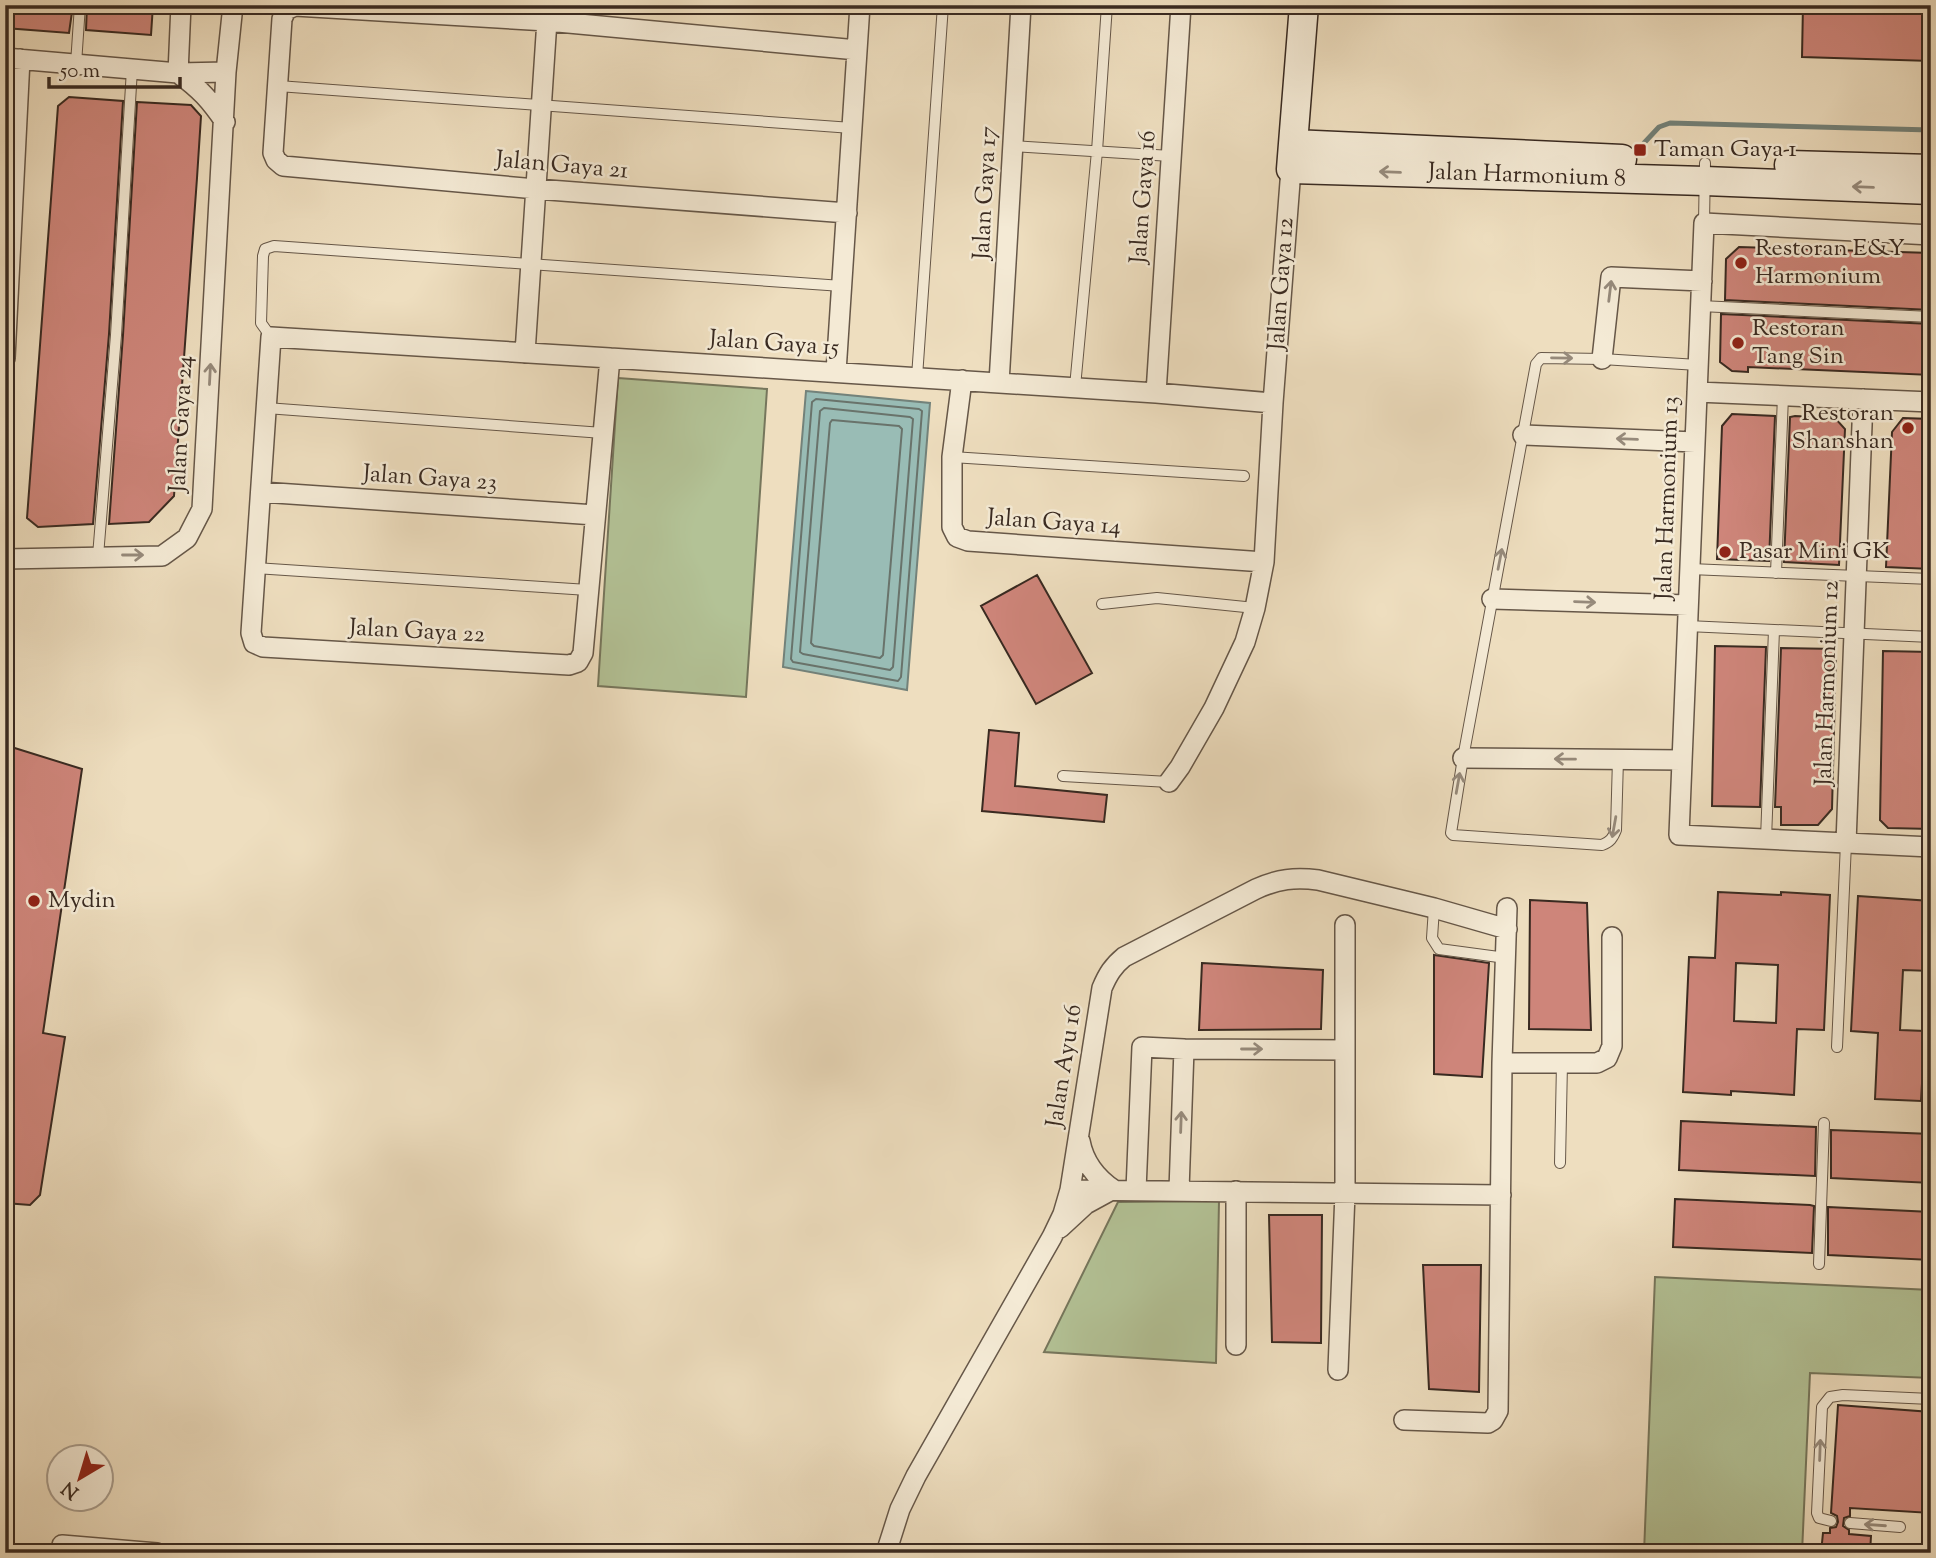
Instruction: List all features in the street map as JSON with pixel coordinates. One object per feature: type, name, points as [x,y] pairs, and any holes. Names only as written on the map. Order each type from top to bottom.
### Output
[{"type":"street","points":[[178,73],[181,5]]},
{"type":"street","name":"Jalan Gaya 24","points":[[9,553],[162,555],[187,538],[202,509],[226,72],[233,5]]},
{"type":"street","points":[[836,372],[860,5]]},
{"type":"street","name":"Jalan Gaya 17","points":[[999,383],[1021,5]]},
{"type":"street","name":"Jalan Gaya 16","points":[[1156,393],[1181,5]]},
{"type":"street","name":"Jalan Gaya 12","points":[[1169,782],[1214,709],[1245,642],[1264,562],[1273,403],[1304,5]]},
{"type":"street","points":[[278,86],[282,19],[290,7],[548,13],[857,50]]},
{"type":"street","points":[[525,353],[548,13]]},
{"type":"street","points":[[5,358],[13,58],[178,73],[226,72]]},
{"type":"street","points":[[178,73],[201,90],[225,122]]},
{"type":"street","name":"Jalan Gaya 21","points":[[278,86],[273,153],[283,166],[847,213]]},
{"type":"street","name":"Jalan Harmonium 8","points":[[1292,157],[1705,172],[1931,190]]},
{"type":"street","name":"Jalan Harmonium 8","points":[[1705,172],[1931,169]]},
{"type":"street","points":[[1704,223],[1931,235]]},
{"type":"street","name":"Jalan Harmonium 13","points":[[1704,223],[1679,835],[1766,839]]},
{"type":"street","points":[[1602,359],[1611,277],[1702,281]]},
{"type":"street","name":"Jalan Gaya 15","points":[[271,337],[1075,387],[1273,403]]},
{"type":"street","name":"Jalan Gaya 22","points":[[271,337],[251,634],[254,643],[263,647],[573,664],[578,662],[583,653],[610,358]]},
{"type":"street","name":"Jalan Gaya 14","points":[[961,380],[952,457],[952,527],[957,537],[968,541],[1264,562]]},
{"type":"street","points":[[1697,392],[1931,402]]},
{"type":"street","name":"Jalan Harmonium 12","points":[[1846,843],[1863,399]]},
{"type":"street","points":[[1523,435],[1695,442]]},
{"type":"street","name":"Jalan Gaya 23","points":[[261,492],[595,515]]},
{"type":"street","points":[[1492,599],[1688,604]]},
{"type":"street","points":[[1463,758],[1682,760]]},
{"type":"street","points":[[1766,839],[1931,847]]},
{"type":"street","name":"Jalan Ayu 16","points":[[886,1553],[900,1509],[916,1476],[1063,1214],[1070,1190],[1102,988],[1115,964],[1256,889],[1286,878],[1318,880],[1507,929]]},
{"type":"street","points":[[1404,1420],[1488,1423],[1498,1411],[1502,1063],[1507,908]]},
{"type":"street","points":[[1338,1370],[1345,1193],[1345,925]]},
{"type":"street","points":[[1502,1063],[1597,1063],[1607,1058],[1612,1046],[1612,937]]},
{"type":"street","points":[[1136,1190],[1142,1047],[1345,1050]]},
{"type":"street","points":[[1179,1190],[1184,1049]]},
{"type":"street","points":[[1079,1134],[1086,1161],[1103,1182],[1114,1190]]},
{"type":"street","points":[[1070,1190],[1501,1195]]},
{"type":"street","points":[[1052,1237],[1086,1204],[1114,1190]]},
{"type":"street","points":[[1236,1191],[1236,1345]]},
{"type":"street","points":[[61,1553],[62,1545],[157,1553]]},
{"type":"lane","points":[[76,64],[80,5]]},
{"type":"lane","points":[[917,377],[943,5]]},
{"type":"lane","points":[[1075,387],[1097,151],[1107,5]]},
{"type":"lane","points":[[97,556],[116,335],[132,69]]},
{"type":"lane","points":[[278,86],[852,128]]},
{"type":"lane","points":[[1013,146],[1171,156]]},
{"type":"lane","name":"Jalan Harmonium 13","points":[[1704,223],[1705,172]]},
{"type":"lane","points":[[271,337],[261,323],[263,256],[265,249],[274,246],[842,286]]},
{"type":"lane","points":[[1700,306],[1931,317]]},
{"type":"lane","points":[[1618,759],[1616,830],[1609,843],[1602,845],[1453,835],[1450,831],[1538,361],[1541,358],[1602,359],[1698,365]]},
{"type":"lane","points":[[1776,573],[1783,396]]},
{"type":"lane","points":[[266,408],[603,433]]},
{"type":"lane","points":[[952,457],[1244,477]]},
{"type":"lane","points":[[255,568],[588,590]]},
{"type":"lane","points":[[1690,569],[1931,579]]},
{"type":"lane","points":[[1102,604],[1157,598],[1255,608]]},
{"type":"lane","points":[[1687,626],[1931,637]]},
{"type":"lane","points":[[1766,839],[1774,630]]},
{"type":"lane","points":[[1063,776],[1169,782]]},
{"type":"lane","points":[[1837,1047],[1846,843]]},
{"type":"lane","points":[[1433,908],[1432,938],[1440,948],[1506,958]]},
{"type":"lane","points":[[1560,1163],[1562,1063]]},
{"type":"lane","points":[[1819,1264],[1824,1123]]},
{"type":"lane","points":[[1831,1521],[1819,1518],[1817,1513],[1822,1408],[1829,1397],[1843,1395],[1931,1399]]},
{"type":"lane","points":[[1850,1523],[1899,1527]]},
{"type":"green space","points":[[618,378],[767,389],[746,697],[598,686]]},
{"type":"green space","points":[[1219,1201],[1216,1363],[1044,1352],[1118,1202]]},
{"type":"green space","points":[[1655,1277],[1931,1290],[1931,1378],[1810,1373],[1802,1553],[1644,1553]]},
{"type":"water","points":[[806,391],[930,403],[907,690],[783,667]]},
{"type":"building","points":[[5,5],[73,5],[69,33],[5,28]]},
{"type":"building","points":[[87,5],[153,5],[151,35],[86,30]]},
{"type":"building","points":[[1803,5],[1931,5],[1931,61],[1802,57]]},
{"type":"building","points":[[69,97],[123,101],[109,334],[93,524],[38,527],[27,518],[58,106]]},
{"type":"building","points":[[137,102],[191,105],[201,116],[197,178],[174,496],[149,522],[109,524],[123,335]]},
{"type":"building","points":[[1739,247],[1931,253],[1931,310],[1725,300],[1726,259]]},
{"type":"building","points":[[1721,314],[1931,324],[1931,375],[1748,367],[1748,372],[1732,371],[1720,362]]},
{"type":"building","points":[[1732,414],[1775,416],[1769,561],[1717,559],[1722,426]]},
{"type":"building","points":[[1790,417],[1835,418],[1845,429],[1839,565],[1784,562]]},
{"type":"building","points":[[1903,418],[1931,419],[1931,569],[1886,567],[1892,432]]},
{"type":"building","points":[[1037,575],[1092,673],[1036,704],[981,606]]},
{"type":"building","points":[[1715,646],[1766,647],[1760,807],[1712,806]]},
{"type":"building","points":[[1781,648],[1836,649],[1832,809],[1818,825],[1781,825],[1781,807],[1775,807]]},
{"type":"building","points":[[1883,651],[1931,652],[1931,829],[1888,828],[1880,820]]},
{"type":"building","points":[[989,730],[1019,733],[1015,786],[1107,795],[1104,822],[982,811]]},
{"type":"building","name":"Mydin","points":[[5,745],[82,769],[43,1033],[65,1037],[40,1195],[30,1205],[5,1203]]},
{"type":"building","points":[[1718,892],[1830,895],[1824,1030],[1797,1029],[1794,1095],[1731,1091],[1731,1095],[1683,1092],[1689,957],[1715,958]],"holes":[[[1736,963],[1778,965],[1776,1023],[1734,1021]]]},
{"type":"building","points":[[1858,896],[1931,901],[1931,971],[1903,970],[1900,1030],[1925,1031],[1921,1101],[1875,1099],[1878,1033],[1851,1031]]},
{"type":"building","points":[[1530,900],[1587,903],[1591,1030],[1529,1029]]},
{"type":"building","points":[[1434,955],[1489,963],[1482,1077],[1434,1074]]},
{"type":"building","points":[[1202,963],[1323,970],[1321,1029],[1199,1030]]},
{"type":"building","points":[[1681,1121],[1816,1127],[1815,1176],[1679,1170]]},
{"type":"building","points":[[1831,1130],[1931,1134],[1931,1183],[1831,1178]]},
{"type":"building","points":[[1675,1199],[1814,1206],[1812,1253],[1673,1247]]},
{"type":"building","points":[[1828,1207],[1931,1212],[1931,1260],[1828,1255]]},
{"type":"building","points":[[1269,1215],[1322,1215],[1321,1343],[1272,1342]]},
{"type":"building","points":[[1423,1265],[1481,1265],[1479,1392],[1429,1389]]},
{"type":"building","points":[[1838,1405],[1931,1412],[1931,1513],[1850,1508],[1850,1516],[1844,1518],[1843,1526],[1849,1530],[1849,1534],[1871,1536],[1870,1553],[1821,1553],[1823,1533],[1830,1533],[1830,1528],[1836,1527],[1838,1522],[1837,1516],[1831,1513]]},
{"type":"waterway","points":[[1644,143],[1659,127],[1670,123],[1931,130]]},
{"type":"place","name":"Taman Gaya 1","points":[[1640,150]]},
{"type":"place","name":"Restoran E&Y Harmonium","points":[[1741,263]]},
{"type":"place","name":"Restoran Tang Sin","points":[[1738,343]]},
{"type":"place","name":"Restoran Shanshan","points":[[1908,428]]},
{"type":"place","name":"Pasar Mini GK","points":[[1725,552]]},
{"type":"place","name":"Mydin","points":[[34,901]]}]
